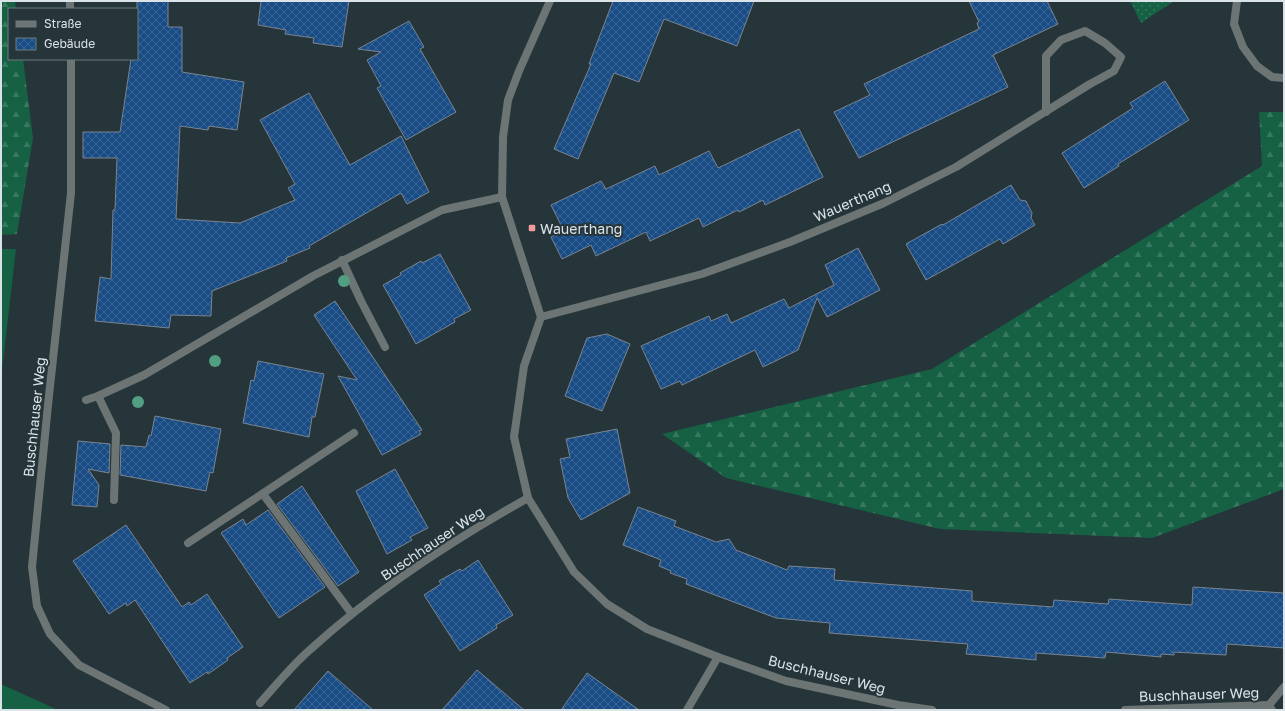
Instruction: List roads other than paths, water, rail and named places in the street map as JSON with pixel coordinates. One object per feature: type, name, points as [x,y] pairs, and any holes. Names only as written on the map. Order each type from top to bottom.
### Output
[{"type":"street","points":[[540,317],[502,197],[503,137],[508,100],[550,1]]},
{"type":"street","points":[[1237,1],[1234,24],[1243,47],[1257,66],[1272,77],[1284,78]]},
{"type":"street","name":"Wauerthang","points":[[540,317],[702,274],[790,242],[884,203],[956,167],[1046,112],[1090,84],[1114,71],[1121,57],[1105,43],[1085,31],[1061,40],[1046,56],[1046,112]]},
{"type":"street","name":"Buschhauser Weg","points":[[71,60],[71,193],[46,420],[32,567],[37,606],[50,634],[79,665],[166,710]]},
{"type":"street","points":[[86,400],[144,375],[313,276],[442,210],[502,197]]},
{"type":"street","points":[[342,260],[385,347]]},
{"type":"street","name":"Buschhauser Weg","points":[[540,317],[524,366],[514,437],[528,498],[574,572],[607,604],[647,628],[718,657],[786,681],[898,705],[932,710]]},
{"type":"street","points":[[98,396],[116,433],[114,500]]},
{"type":"street","points":[[188,543],[354,433]]},
{"type":"street","points":[[263,494],[352,614]]},
{"type":"street","name":"Buschhauser Weg","points":[[260,703],[311,648],[352,614],[401,578],[480,525],[528,498]]},
{"type":"street","points":[[687,710],[718,657]]},
{"type":"street","points":[[1270,707],[1284,687]]},
{"type":"street","name":"Buschhauser Weg","points":[[1125,710],[1270,707]]},
{"type":"place","name":"Wauerthang","points":[[532,228]]}]
